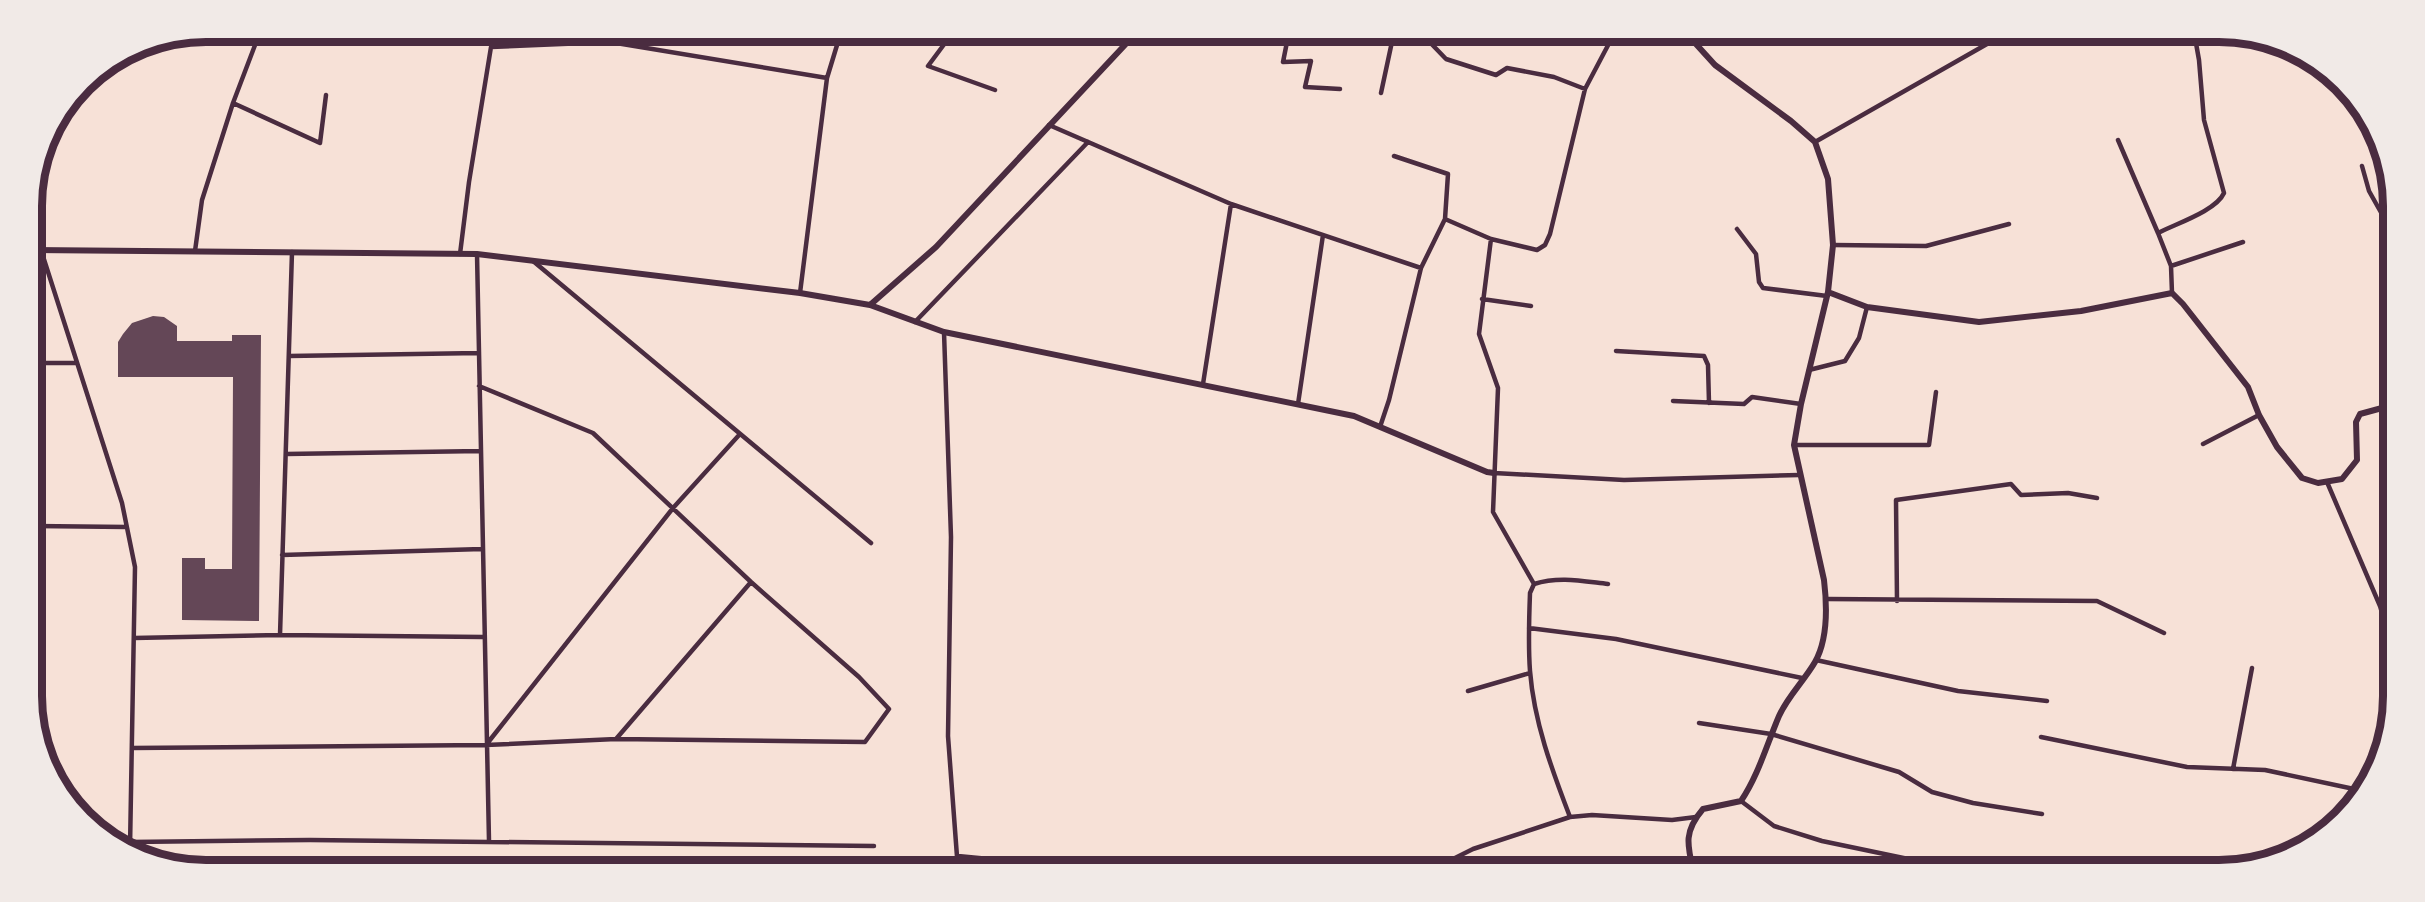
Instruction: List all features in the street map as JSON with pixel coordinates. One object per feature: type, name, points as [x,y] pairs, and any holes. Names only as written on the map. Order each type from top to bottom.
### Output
[{"type":"street","points":[[870,305],[936,247],[1128,42]]},
{"type":"street","points":[[1691,860],[1688,848],[1689,828],[1703,809],[1741,801],[1784,706],[1816,660],[1821,645],[1827,599],[1794,445],[1801,404],[1828,294],[1833,246],[1828,179],[1815,142],[1791,121],[1714,65],[1694,42]]},
{"type":"street","points":[[42,250],[477,254],[800,293],[870,305],[944,333],[1354,416],[1486,472],[1494,473]]},
{"type":"street","points":[[1828,294],[1867,307],[1979,322],[2081,311],[2172,293],[2248,387],[2259,415],[2277,447],[2302,478],[2318,483],[2342,479],[2357,460],[2356,422],[2360,414],[2383,408]]},
{"type":"lane","points":[[195,251],[202,200],[233,104],[256,42]]},
{"type":"lane","points":[[460,254],[491,47],[610,42],[826,78]]},
{"type":"lane","points":[[800,293],[826,78],[838,42]]},
{"type":"lane","points":[[946,42],[928,66],[995,90]]},
{"type":"lane","points":[[1287,42],[1283,62],[1311,61],[1305,87],[1340,89]]},
{"type":"lane","points":[[1381,93],[1392,42]]},
{"type":"lane","points":[[1430,42],[1446,59],[1496,75],[1507,68],[1554,77],[1585,89]]},
{"type":"lane","points":[[1445,219],[1491,239],[1537,250],[1545,245],[1550,234],[1585,89],[1610,42]]},
{"type":"lane","points":[[1815,142],[1990,42]]},
{"type":"lane","points":[[2158,233],[2204,212],[2224,195],[2204,120],[2196,42]]},
{"type":"lane","points":[[233,104],[320,143],[326,94]]},
{"type":"lane","points":[[1049,125],[1231,204],[1421,268]]},
{"type":"lane","points":[[2118,140],[2171,266],[2172,293]]},
{"type":"lane","points":[[915,322],[1088,142]]},
{"type":"lane","points":[[1380,427],[1389,400],[1421,268],[1445,219],[1448,174],[1394,156]]},
{"type":"lane","points":[[2362,166],[2370,191],[2383,216]]},
{"type":"lane","points":[[1203,384],[1231,204]]},
{"type":"lane","points":[[1833,246],[1926,246],[2009,224]]},
{"type":"lane","points":[[1737,229],[1756,254],[1759,282],[1763,288],[1828,294]]},
{"type":"lane","points":[[1298,404],[1323,235]]},
{"type":"lane","points":[[1491,239],[1482,299],[1480,341],[1498,388],[1494,473],[1495,517],[1533,584],[1530,593],[1530,673],[1538,720],[1570,817]]},
{"type":"lane","points":[[2171,266],[2243,242]]},
{"type":"lane","points":[[280,635],[292,252]]},
{"type":"lane","points":[[42,253],[122,503],[135,567],[130,841]]},
{"type":"lane","points":[[477,254],[483,637],[489,842]]},
{"type":"lane","points":[[533,261],[871,543]]},
{"type":"lane","points":[[1482,299],[1531,306]]},
{"type":"lane","points":[[1809,370],[1845,362],[1859,338],[1867,307]]},
{"type":"lane","points":[[944,333],[951,537],[948,736],[958,860]]},
{"type":"lane","points":[[1616,351],[1704,356],[1708,361],[1709,403]]},
{"type":"lane","points":[[289,356],[479,353]]},
{"type":"lane","points":[[42,363],[77,363]]},
{"type":"lane","points":[[132,748],[486,745],[616,739],[865,742],[889,709],[859,677],[752,582],[593,433],[479,386]]},
{"type":"lane","points":[[1794,445],[1929,445],[1936,392]]},
{"type":"lane","points":[[1673,401],[1744,404],[1752,397],[1801,404]]},
{"type":"lane","points":[[2203,444],[2259,415]]},
{"type":"lane","points":[[486,745],[673,508],[740,434]]},
{"type":"lane","points":[[286,454],[481,452]]},
{"type":"lane","points":[[1494,473],[1624,480],[1799,475]]},
{"type":"lane","points":[[2327,482],[2383,619]]},
{"type":"lane","points":[[1898,601],[1896,500],[2011,484],[2021,495],[2068,494],[2097,498]]},
{"type":"lane","points":[[42,526],[127,527]]},
{"type":"lane","points":[[282,555],[482,549]]},
{"type":"lane","points":[[1533,584],[1549,579],[1608,584]]},
{"type":"lane","points":[[616,739],[752,582]]},
{"type":"lane","points":[[1827,599],[2097,601],[2164,633]]},
{"type":"lane","points":[[1529,627],[1616,639],[1802,678]]},
{"type":"lane","points":[[134,638],[280,635],[483,637]]},
{"type":"lane","points":[[1816,660],[1958,692],[2047,701]]},
{"type":"lane","points":[[2233,769],[2252,668]]},
{"type":"lane","points":[[1468,692],[1530,673]]},
{"type":"lane","points":[[1699,723],[1771,734],[1899,772],[1932,792],[1973,803],[2042,814]]},
{"type":"lane","points":[[2042,737],[2187,767],[2265,770],[2354,789]]},
{"type":"lane","points":[[1741,801],[1774,826],[1822,841],[1911,860]]},
{"type":"lane","points":[[1451,860],[1473,849],[1570,817],[1592,815],[1672,820],[1696,818]]},
{"type":"lane","points":[[137,845],[310,840],[874,846]]},
{"type":"lane","points":[[958,856],[999,860]]},
{"type":"building","points":[[153,316],[164,317],[177,326],[177,341],[232,341],[232,335],[261,335],[259,621],[182,620],[182,558],[205,558],[205,569],[232,569],[233,377],[118,377],[118,342],[132,323]]}]
